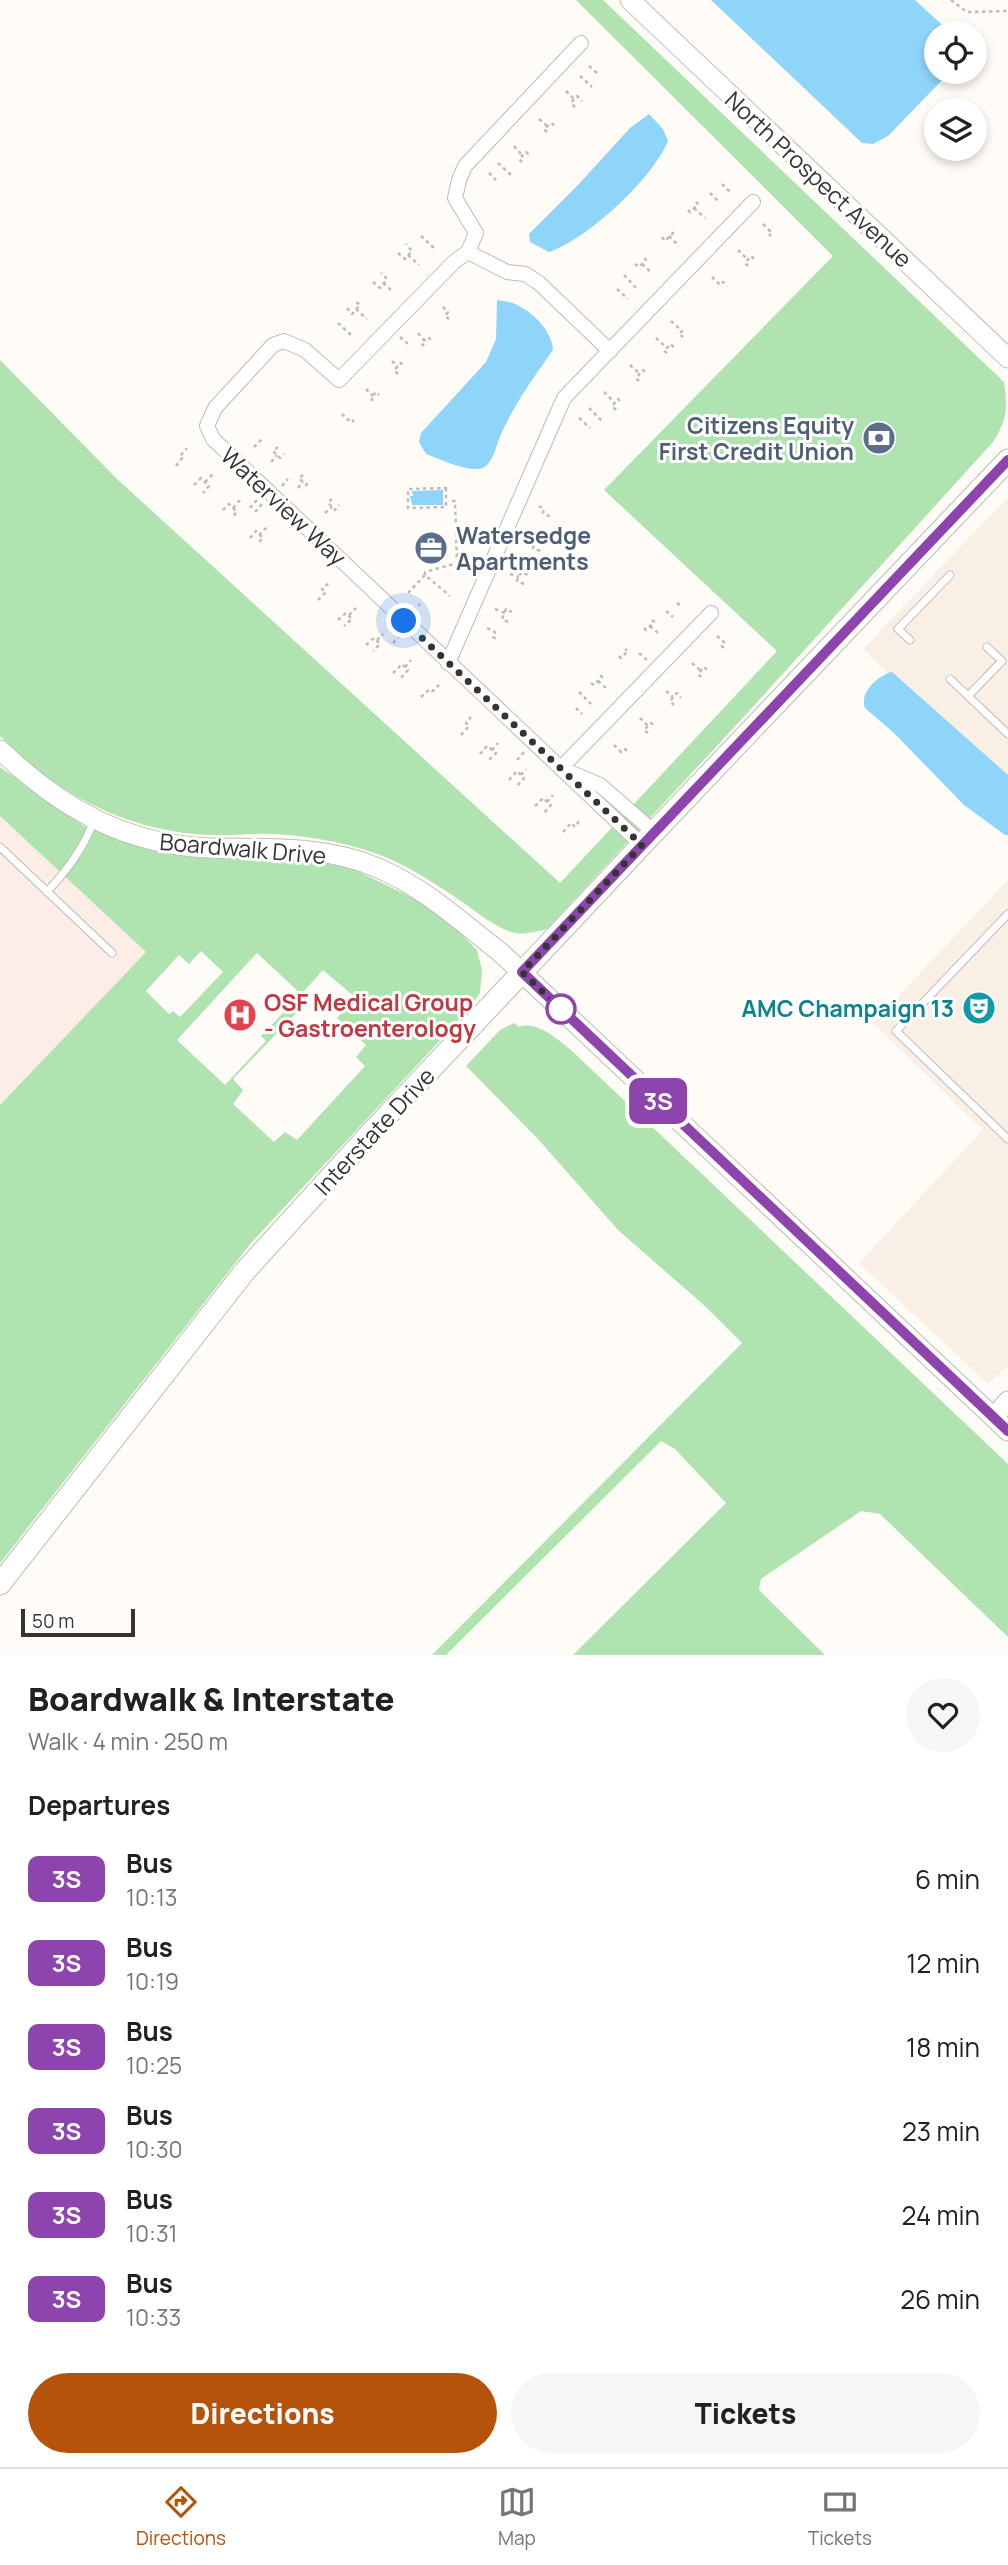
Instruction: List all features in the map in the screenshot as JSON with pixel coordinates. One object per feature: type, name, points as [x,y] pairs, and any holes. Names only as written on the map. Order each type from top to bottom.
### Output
[{"type":"main road","name":"Interstate Drive","points":[[0,1584],[245,1271],[648,838],[1008,460]]},
{"type":"street","name":"North Prospect Avenue","points":[[630,0],[1008,358]]},
{"type":"street","points":[[581,43],[465,166],[455,198],[476,233],[468,252],[507,272],[525,274],[539,283],[610,351]]},
{"type":"street","points":[[448,663],[564,398],[753,202]]},
{"type":"street","name":"Waterview Way","points":[[468,252],[455,261],[339,380],[305,351],[284,341],[273,345],[215,408],[207,426],[213,439],[448,663],[561,768],[648,838]]},
{"type":"street","points":[[561,768],[711,613]]},
{"type":"street","name":"Boardwalk Drive","points":[[0,750],[46,790],[94,820],[158,843],[209,848],[302,850],[331,854],[378,867],[436,900],[522,972],[1001,1424]]},
{"type":"street","points":[[1001,1424],[1008,1401]]},
{"type":"lane","points":[[910,640],[898,629],[950,575]]},
{"type":"lane","points":[[968,696],[1002,661],[987,647]]},
{"type":"lane","points":[[950,678],[1008,734]]},
{"type":"lane","points":[[47,892],[67,870],[87,838],[94,820]]},
{"type":"lane","points":[[0,847],[112,954]]},
{"type":"lane","points":[[1008,914],[896,1031],[1008,1139]]},
{"type":"path","points":[[951,0],[967,12],[1008,11]]},
{"type":"path","points":[[589,66],[598,74]]},
{"type":"path","points":[[580,76],[592,87]]},
{"type":"path","points":[[566,91],[574,99]]},
{"type":"path","points":[[575,107],[571,103],[577,96],[582,101]]},
{"type":"path","points":[[539,119],[547,126]]},
{"type":"path","points":[[547,132],[544,129],[551,122],[555,126]]},
{"type":"path","points":[[513,146],[522,155]]},
{"type":"path","points":[[522,162],[519,159],[522,155],[526,152],[529,155]]},
{"type":"path","points":[[498,163],[511,175]]},
{"type":"path","points":[[489,173],[496,180]]},
{"type":"path","points":[[722,184],[730,192]]},
{"type":"path","points":[[710,193],[720,202]]},
{"type":"path","points":[[688,210],[690,212],[695,208],[698,204],[696,202]]},
{"type":"path","points":[[695,208],[705,218]]},
{"type":"path","points":[[763,224],[771,231],[768,233],[771,236]]},
{"type":"path","points":[[662,237],[665,241],[673,233],[670,230]]},
{"type":"path","points":[[421,236],[435,249]]},
{"type":"path","points":[[669,236],[679,246]]},
{"type":"path","points":[[398,253],[405,259],[412,251],[406,244]]},
{"type":"path","points":[[738,250],[748,260]]},
{"type":"path","points":[[408,255],[419,265]]},
{"type":"path","points":[[635,264],[639,267],[646,260],[643,256]]},
{"type":"path","points":[[748,266],[745,263],[751,256],[754,259]]},
{"type":"path","points":[[642,264],[652,273]]},
{"type":"path","points":[[373,282],[380,288],[387,279],[381,273]]},
{"type":"path","points":[[624,275],[637,289]]},
{"type":"path","points":[[712,277],[720,285],[723,282],[727,286]]},
{"type":"path","points":[[383,283],[393,292]]},
{"type":"path","points":[[617,289],[628,299]]},
{"type":"path","points":[[346,309],[352,314],[360,305],[354,300]]},
{"type":"path","points":[[443,307],[448,312],[445,316],[449,319]]},
{"type":"path","points":[[356,309],[368,320]]},
{"type":"path","points":[[671,321],[682,331],[679,334],[682,337]]},
{"type":"path","points":[[338,323],[352,336]]},
{"type":"path","points":[[418,333],[425,340]]},
{"type":"path","points":[[424,346],[421,343],[428,337],[431,340]]},
{"type":"path","points":[[656,338],[667,348]]},
{"type":"path","points":[[667,353],[664,351],[671,344],[674,348]]},
{"type":"path","points":[[392,361],[398,367]]},
{"type":"path","points":[[398,374],[394,370],[401,363],[405,366]]},
{"type":"path","points":[[630,365],[640,374]]},
{"type":"path","points":[[639,381],[636,378],[643,370],[647,374]]},
{"type":"path","points":[[366,389],[373,396]]},
{"type":"path","points":[[373,401],[370,398],[376,392],[379,395]]},
{"type":"path","points":[[604,392],[615,403]]},
{"type":"path","points":[[616,410],[612,406],[618,399],[622,403]]},
{"type":"path","points":[[589,408],[603,422]]},
{"type":"path","points":[[342,414],[354,422]]},
{"type":"path","points":[[579,418],[590,428]]},
{"type":"path","points":[[254,447],[263,438]]},
{"type":"path","points":[[278,447],[273,451],[280,458],[284,454]]},
{"type":"path","points":[[176,466],[187,448]]},
{"type":"path","points":[[271,462],[277,455]]},
{"type":"path","points":[[205,482],[213,474]]},
{"type":"path","points":[[303,475],[299,478],[306,485],[310,480]]},
{"type":"path","points":[[194,485],[201,478],[209,486],[203,493]]},
{"type":"path","points":[[298,488],[303,482]]},
{"type":"path","points":[[446,488],[446,502],[446,507],[408,508],[408,489],[446,488]]},
{"type":"path","points":[[233,508],[241,499]]},
{"type":"path","points":[[332,499],[328,503],[335,510],[340,505]]},
{"type":"path","points":[[408,593],[425,572],[457,563],[455,501],[446,502]]},
{"type":"path","points":[[223,510],[229,504],[237,512],[232,517]]},
{"type":"path","points":[[539,506],[544,509],[543,513],[551,517]]},
{"type":"path","points":[[325,513],[332,507]]},
{"type":"path","points":[[260,535],[269,525]]},
{"type":"path","points":[[250,538],[256,531],[263,538],[257,544]]},
{"type":"path","points":[[540,551],[533,548],[537,538],[545,541]]},
{"type":"path","points":[[525,539],[535,543]]},
{"type":"path","points":[[456,554],[468,555]]},
{"type":"path","points":[[524,584],[517,581],[521,572],[528,575]]},
{"type":"path","points":[[510,574],[519,577]]},
{"type":"path","points":[[425,575],[450,596]]},
{"type":"path","points":[[318,600],[326,592],[322,589],[328,583]]},
{"type":"path","points":[[677,603],[682,607]]},
{"type":"path","points":[[349,615],[356,608]]},
{"type":"path","points":[[495,609],[505,613]]},
{"type":"path","points":[[508,621],[502,619],[506,609],[512,611]]},
{"type":"path","points":[[666,611],[673,617]]},
{"type":"path","points":[[338,620],[346,613],[349,615]]},
{"type":"path","points":[[344,626],[352,619],[349,615]]},
{"type":"path","points":[[644,628],[646,630],[654,622],[652,620]]},
{"type":"path","points":[[650,626],[658,633]]},
{"type":"path","points":[[487,628],[495,632],[493,637],[498,640]]},
{"type":"path","points":[[377,640],[383,634]]},
{"type":"path","points":[[717,636],[725,643],[722,646],[726,650]]},
{"type":"path","points":[[366,645],[374,638],[377,640]]},
{"type":"path","points":[[373,651],[380,643],[377,640]]},
{"type":"path","points":[[619,656],[621,658],[628,651],[625,649]]},
{"type":"path","points":[[625,654],[632,661]]},
{"type":"path","points":[[405,667],[411,660]]},
{"type":"path","points":[[692,663],[701,671]]},
{"type":"path","points":[[393,673],[402,664],[408,670],[400,679]]},
{"type":"path","points":[[701,677],[698,674],[704,667],[707,670]]},
{"type":"path","points":[[591,683],[594,685],[602,677],[598,674]]},
{"type":"path","points":[[598,681],[606,688]]},
{"type":"path","points":[[421,697],[439,685]]},
{"type":"path","points":[[666,691],[673,697]]},
{"type":"path","points":[[579,692],[591,704]]},
{"type":"path","points":[[674,705],[670,701],[673,697],[677,694],[681,698]]},
{"type":"path","points":[[576,708],[582,714]]},
{"type":"path","points":[[461,736],[469,726],[466,723],[471,717]]},
{"type":"path","points":[[640,718],[648,726]]},
{"type":"path","points":[[648,733],[644,730],[651,723],[654,726]]},
{"type":"path","points":[[492,750],[498,743]]},
{"type":"path","points":[[614,745],[621,752],[625,749],[629,753]]},
{"type":"path","points":[[480,754],[487,746],[496,753],[488,761]]},
{"type":"path","points":[[521,775],[526,769]]},
{"type":"path","points":[[509,780],[517,771],[524,778],[516,787]]},
{"type":"path","points":[[547,802],[553,795]]},
{"type":"path","points":[[535,806],[543,798],[551,805],[543,814]]},
{"type":"path","points":[[563,832],[571,824],[575,827],[580,820]]},
{"type":"shaded area","points":[[1008,497],[1008,791],[863,649]]},
{"type":"shaded area","points":[[0,816],[147,952],[0,1105]]},
{"type":"shaded area","points":[[1008,880],[1008,1366],[988,1384],[859,1263],[983,1130],[873,1023]]},
{"type":"green space","points":[[576,0],[603,0],[1004,382],[1005,414],[993,442],[547,929],[519,933],[502,928],[420,875],[364,849],[289,835],[180,832],[122,818],[69,792],[45,776],[0,736],[0,360],[117,479],[560,883],[777,651],[604,490],[833,256]]},
{"type":"green space","points":[[0,767],[84,826],[148,849],[220,858],[273,856],[317,861],[353,869],[415,899],[451,924],[477,950],[482,970],[480,993],[464,1015],[251,1243],[0,1563],[0,1105],[146,952],[0,816]],"holes":[[[201,951],[223,972],[180,1017],[173,1011],[169,1014],[146,991],[179,955],[189,964]],[[257,953],[301,994],[261,1036],[266,1041],[225,1085],[177,1040]],[[323,970],[355,997],[337,1018],[366,1045],[356,1057],[365,1066],[297,1140],[285,1132],[274,1142],[233,1104],[243,1090],[233,1079],[304,1005],[298,998]]]},
{"type":"green space","points":[[514,1023],[519,1027],[533,1026],[540,1029],[572,1051],[1008,1464],[1008,1637],[880,1514],[861,1511],[761,1579],[759,1590],[825,1655],[573,1655],[726,1503],[675,1449],[661,1441],[446,1655],[432,1655],[742,1343],[705,1306],[618,1230],[538,1139],[466,1066],[500,1030]]},
{"type":"water","points":[[711,0],[915,0],[938,21],[924,21],[924,84],[938,84],[888,136],[873,144],[862,143]]},
{"type":"water","points":[[649,114],[663,129],[668,141],[649,172],[634,189],[600,221],[565,245],[549,252],[530,242],[529,234],[630,128]]},
{"type":"water","points":[[497,300],[517,305],[537,319],[550,337],[553,350],[512,412],[488,464],[479,469],[466,468],[426,454],[419,442],[421,433],[486,362],[496,339]]},
{"type":"water","points":[[443,490],[443,505],[412,505],[412,491]]},
{"type":"water","points":[[892,672],[1008,775],[1008,835],[964,805],[894,733],[865,708],[865,696],[871,685]]},
{"type":"bus line","name":"3S","points":[[1008,460],[522,972],[1008,1431]]},
{"type":"place","name":"Citizens Equity First Credit Union","points":[[879,438]]},
{"type":"place","name":"Watersedge Apartments","points":[[431,548]]},
{"type":"place","name":"AMC Champaign 13","points":[[979,1008]]},
{"type":"place","name":"OSF Medical Group - Gastroenterology","points":[[240,1015]]},
{"type":"route","points":[[404,621],[642,845],[522,972],[564,1012],[561,1009]]}]
